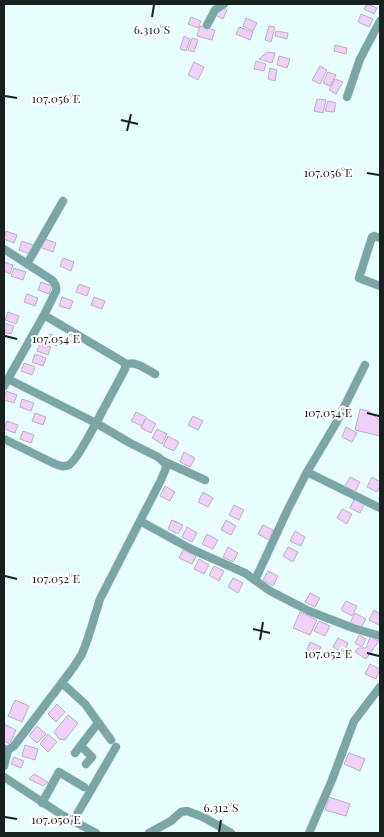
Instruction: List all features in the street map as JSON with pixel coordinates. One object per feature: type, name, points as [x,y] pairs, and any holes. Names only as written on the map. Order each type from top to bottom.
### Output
[{"type":"street","points":[[207,25],[215,10],[224,4]]},
{"type":"street","points":[[347,97],[360,59],[380,22]]},
{"type":"street","points":[[27,264],[63,201]]},
{"type":"street","points":[[380,238],[372,237],[359,278],[380,286]]},
{"type":"street","points":[[4,249],[52,280],[56,288],[44,315],[6,382],[96,423],[163,461],[205,480]]},
{"type":"street","points":[[44,315],[120,360],[125,365]]},
{"type":"street","points":[[125,365],[134,363],[155,374]]},
{"type":"street","points":[[4,439],[60,466],[70,464],[96,423],[125,369],[125,365]]},
{"type":"street","points":[[255,580],[288,509],[307,472],[336,425],[365,365]]},
{"type":"street","points":[[4,766],[6,749],[14,746],[65,680],[82,654],[100,599],[165,472],[166,464],[163,461]]},
{"type":"street","points":[[307,472],[380,508]]},
{"type":"street","points":[[140,520],[191,549],[239,570],[270,591],[309,612],[380,636]]},
{"type":"street","points":[[65,680],[111,740]]},
{"type":"street","points":[[309,833],[332,780],[354,721],[380,687]]},
{"type":"street","points":[[75,754],[98,723]]},
{"type":"street","points":[[81,746],[92,757],[86,764]]},
{"type":"street","points":[[73,822],[116,747]]},
{"type":"street","points":[[42,803],[59,772],[84,787]]},
{"type":"street","points":[[4,777],[73,822],[96,833]]},
{"type":"street","points":[[149,833],[171,822],[181,812],[187,811],[203,817],[231,833]]},
{"type":"building","points":[[367,4],[377,8],[374,14],[364,9]]},
{"type":"building","points":[[219,6],[227,10],[223,19],[215,15]]},
{"type":"building","points":[[361,14],[373,19],[369,27],[358,22]]},
{"type":"building","points":[[191,17],[201,21],[198,28],[188,24]]},
{"type":"building","points":[[246,18],[257,23],[253,31],[243,26]]},
{"type":"building","points":[[200,26],[215,30],[212,40],[197,36]]},
{"type":"building","points":[[269,26],[275,27],[271,42],[265,40]]},
{"type":"building","points":[[239,27],[253,32],[250,40],[236,34]]},
{"type":"building","points":[[276,31],[288,33],[287,39],[275,36]]},
{"type":"building","points":[[184,36],[190,39],[186,51],[180,49]]},
{"type":"building","points":[[192,38],[198,40],[194,52],[188,50]]},
{"type":"building","points":[[335,45],[347,48],[346,54],[334,51]]},
{"type":"building","points":[[267,52],[275,53],[272,63],[259,59]]},
{"type":"building","points":[[279,56],[290,59],[287,68],[277,65]]},
{"type":"building","points":[[256,61],[266,64],[264,71],[254,69]]},
{"type":"building","points":[[194,62],[204,67],[198,80],[188,75]]},
{"type":"building","points":[[320,66],[327,70],[320,84],[312,80]]},
{"type":"building","points":[[270,68],[277,70],[275,81],[268,79]]},
{"type":"building","points":[[328,72],[336,75],[330,86],[323,83]]},
{"type":"building","points":[[335,79],[343,82],[336,94],[329,90]]},
{"type":"building","points":[[317,99],[326,100],[323,113],[314,111]]},
{"type":"building","points":[[328,101],[336,103],[334,112],[325,111]]},
{"type":"building","points":[[6,231],[17,235],[14,243],[4,239]]},
{"type":"building","points":[[45,239],[56,243],[53,252],[42,248]]},
{"type":"building","points":[[22,241],[33,245],[30,254],[19,250]]},
{"type":"building","points":[[63,258],[74,262],[71,271],[60,266]]},
{"type":"building","points":[[4,262],[13,265],[10,274],[4,271]]},
{"type":"building","points":[[14,268],[26,272],[23,280],[11,276]]},
{"type":"building","points":[[41,282],[52,286],[49,294],[38,290]]},
{"type":"building","points":[[79,284],[90,288],[87,296],[76,292]]},
{"type":"building","points":[[27,294],[38,298],[35,306],[24,302]]},
{"type":"building","points":[[62,297],[73,301],[70,309],[59,306]]},
{"type":"building","points":[[94,297],[105,301],[102,309],[91,305]]},
{"type":"building","points":[[8,312],[19,316],[16,324],[5,320]]},
{"type":"building","points":[[4,323],[14,326],[11,334],[4,332]]},
{"type":"building","points":[[50,334],[61,338],[58,346],[47,342]]},
{"type":"building","points":[[40,343],[51,347],[48,355],[37,351]]},
{"type":"building","points":[[35,354],[46,358],[43,366],[32,362]]},
{"type":"building","points":[[24,363],[35,367],[32,375],[21,371]]},
{"type":"building","points":[[6,391],[17,395],[14,403],[4,400]]},
{"type":"building","points":[[22,399],[34,403],[31,411],[20,407]]},
{"type":"building","points":[[360,409],[368,411],[379,420],[380,436],[355,430]]},
{"type":"building","points":[[136,412],[146,417],[142,426],[131,421]]},
{"type":"building","points":[[35,413],[46,417],[43,425],[32,421]]},
{"type":"building","points":[[193,416],[203,421],[198,430],[188,425]]},
{"type":"building","points":[[146,418],[156,424],[151,433],[141,428]]},
{"type":"building","points":[[7,421],[18,425],[15,433],[4,429]]},
{"type":"building","points":[[346,427],[357,433],[352,442],[342,437]]},
{"type":"building","points":[[157,429],[167,434],[162,444],[152,438]]},
{"type":"building","points":[[23,431],[34,435],[31,443],[20,439]]},
{"type":"building","points":[[168,436],[179,442],[174,451],[163,446]]},
{"type":"building","points":[[184,452],[195,458],[190,467],[180,462]]},
{"type":"building","points":[[350,477],[360,482],[355,492],[345,486]]},
{"type":"building","points":[[372,477],[380,482],[377,492],[367,487]]},
{"type":"building","points":[[165,486],[175,492],[170,501],[160,496]]},
{"type":"building","points":[[203,492],[213,498],[208,507],[198,502]]},
{"type":"building","points":[[355,498],[365,503],[360,513],[350,508]]},
{"type":"building","points":[[234,505],[244,510],[239,520],[229,515]]},
{"type":"building","points":[[342,509],[352,514],[347,524],[337,518]]},
{"type":"building","points":[[172,520],[183,525],[178,534],[168,529]]},
{"type":"building","points":[[226,520],[236,526],[231,535],[221,530]]},
{"type":"building","points":[[263,525],[273,530],[269,540],[258,534]]},
{"type":"building","points":[[187,527],[197,533],[192,542],[182,537]]},
{"type":"building","points":[[295,531],[305,537],[301,546],[290,541]]},
{"type":"building","points":[[207,534],[218,540],[213,549],[202,544]]},
{"type":"building","points":[[228,547],[238,553],[233,562],[223,557]]},
{"type":"building","points":[[288,547],[298,552],[293,562],[283,556]]},
{"type":"building","points":[[183,550],[196,556],[192,564],[179,558]]},
{"type":"building","points":[[199,559],[209,565],[204,574],[194,569]]},
{"type":"building","points":[[214,566],[224,571],[219,581],[209,575]]},
{"type":"building","points":[[268,571],[278,576],[273,586],[263,580]]},
{"type":"building","points":[[233,578],[243,583],[238,593],[228,587]]},
{"type":"building","points":[[310,593],[320,598],[315,607],[305,602]]},
{"type":"building","points":[[346,601],[357,606],[352,616],[341,610]]},
{"type":"building","points":[[374,610],[380,614],[379,625],[369,620]]},
{"type":"building","points":[[300,612],[317,620],[310,635],[293,628]]},
{"type":"building","points":[[355,613],[366,619],[361,628],[350,623]]},
{"type":"building","points":[[319,621],[330,626],[325,636],[314,631]]},
{"type":"building","points":[[359,635],[366,639],[362,647],[355,643]]},
{"type":"building","points":[[370,637],[379,641],[366,659],[355,652],[358,648],[366,648]]},
{"type":"building","points":[[338,638],[348,643],[344,653],[333,647]]},
{"type":"building","points":[[310,642],[321,647],[316,657],[306,652]]},
{"type":"building","points":[[370,664],[380,669],[376,679],[365,674]]},
{"type":"building","points":[[15,700],[29,706],[22,722],[8,716]]},
{"type":"building","points":[[57,704],[65,712],[56,722],[48,714]]},
{"type":"building","points":[[68,715],[78,723],[65,740],[59,739],[54,732]]},
{"type":"building","points":[[4,724],[16,730],[10,744],[4,741]]},
{"type":"building","points":[[37,726],[46,734],[37,743],[29,736]]},
{"type":"building","points":[[48,734],[57,742],[48,752],[40,744]]},
{"type":"building","points":[[25,745],[38,749],[35,760],[22,756]]},
{"type":"building","points":[[349,753],[365,759],[360,771],[344,764]]},
{"type":"building","points":[[14,757],[24,761],[21,768],[11,764]]},
{"type":"building","points":[[34,774],[48,782],[43,786],[29,779]]},
{"type":"building","points":[[329,797],[350,804],[346,816],[325,810]]}]
